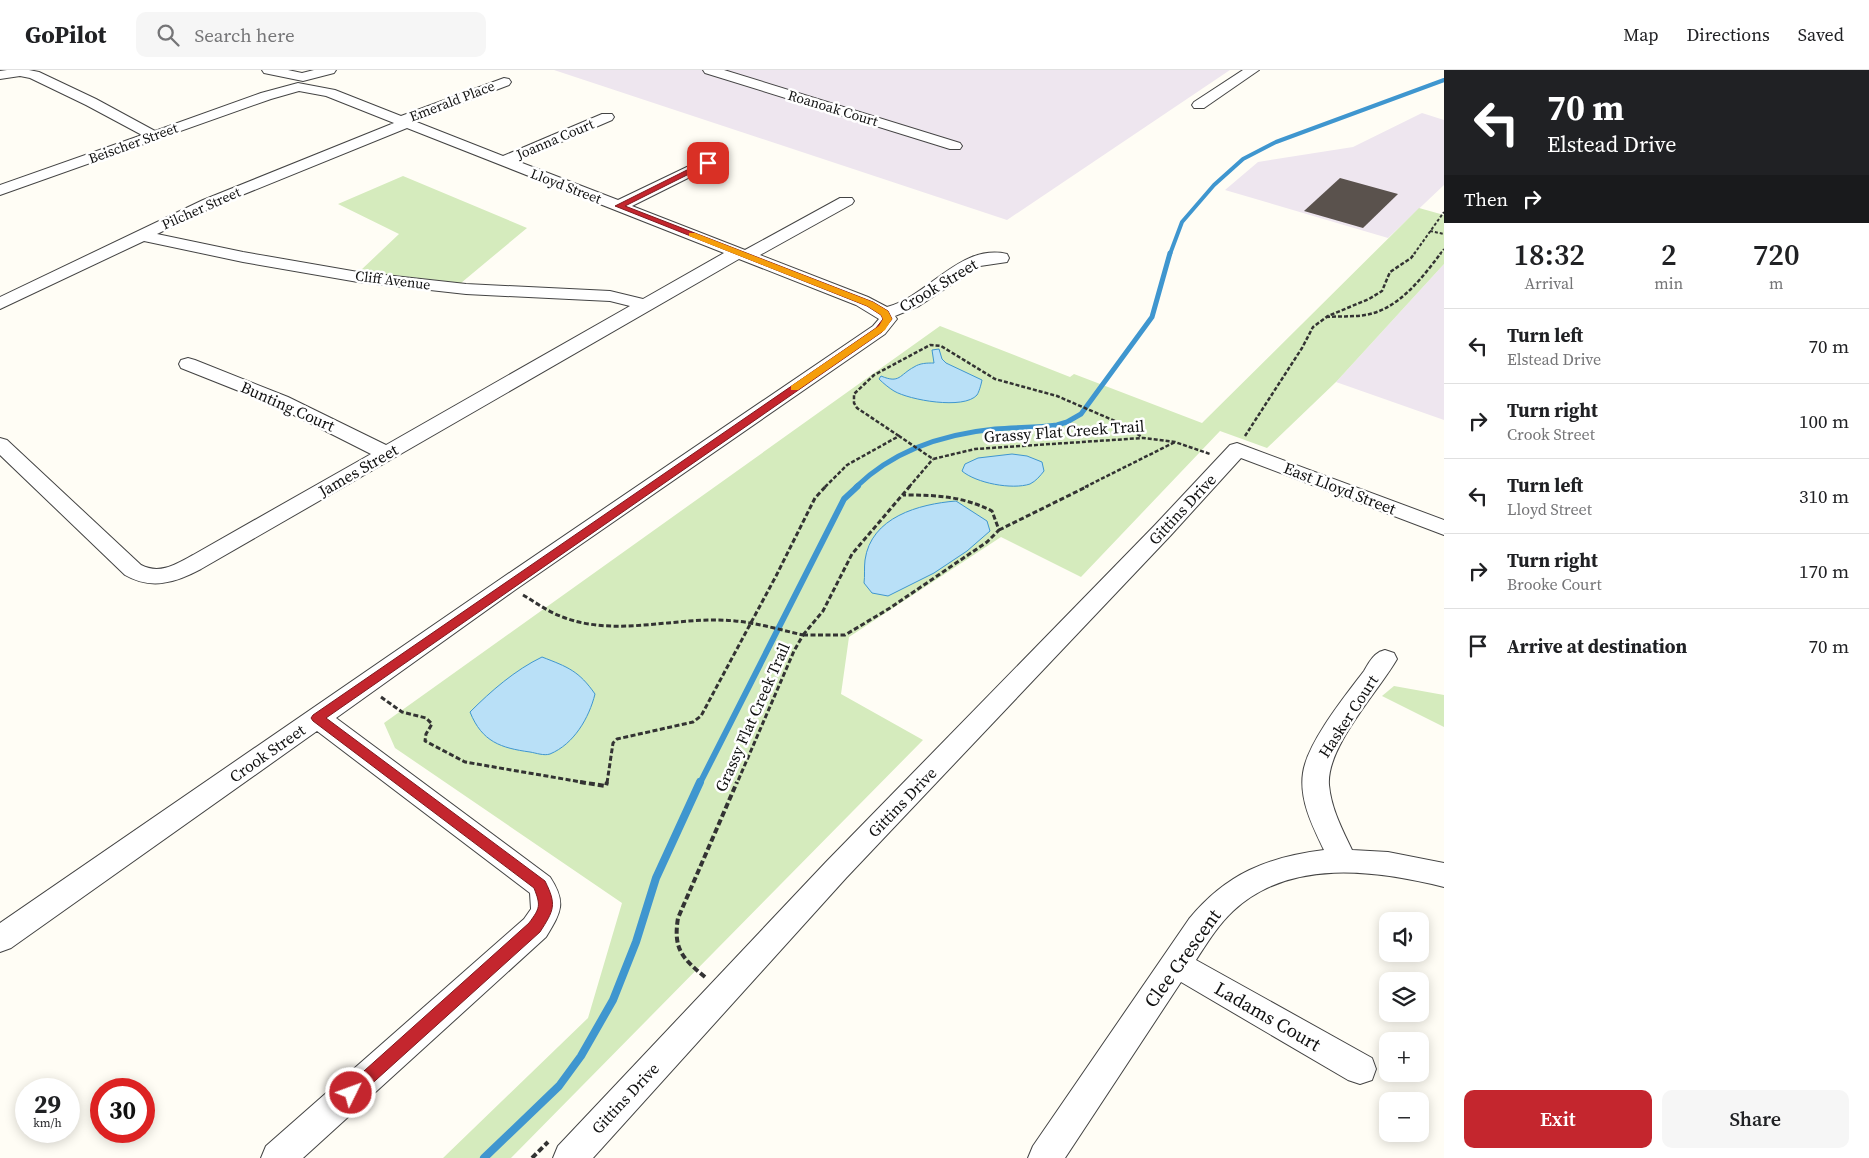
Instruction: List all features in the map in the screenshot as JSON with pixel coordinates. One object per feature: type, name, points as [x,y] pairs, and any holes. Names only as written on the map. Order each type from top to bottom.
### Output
[{"type":"street","name":"Lloyd Street","points":[[270,70],[870,304],[885,313]]},
{"type":"street","name":"Beischer Street","points":[[0,190],[266,96],[329,70]]},
{"type":"street","name":"Beischer Street","points":[[301,82],[336,70]]},
{"type":"street","name":"Roanoak Court","points":[[710,70],[955,146]]},
{"type":"street","points":[[1199,105],[1252,70]]},
{"type":"street","points":[[0,75],[20,72],[34,75],[154,136]]},
{"type":"street","name":"Emerald Place","points":[[404,122],[504,82]]},
{"type":"street","name":"Joanna Court","points":[[503,161],[607,117]]},
{"type":"street","name":"Pilcher Street","points":[[0,304],[209,203],[404,122]]},
{"type":"street","points":[[619,206],[719,158]]},
{"type":"street","name":"James Street","points":[[0,444],[133,570],[149,577],[163,577],[184,569],[645,306],[846,201]]},
{"type":"street","name":"Cliff Avenue","points":[[142,235],[155,240],[243,257],[358,276],[476,289],[610,296],[645,306]]},
{"type":"street","name":"Crook Street","points":[[0,939],[879,330],[888,319],[885,313],[897,310],[913,302],[974,262],[986,258],[1001,258]]},
{"type":"street","name":"Bunting Court","points":[[188,364],[281,401],[386,453]]},
{"type":"street","name":"East Lloyd Street","points":[[1232,454],[1444,528]]},
{"type":"street","name":"Gittins Drive","points":[[570,1158],[836,870],[1163,530],[1232,454]]},
{"type":"street","name":"Hasker Court","points":[[1342,860],[1318,799],[1316,773],[1324,749],[1385,659]]},
{"type":"street","points":[[278,1158],[530,932],[542,920],[546,911],[544,893],[540,885],[318,718]]},
{"type":"street","name":"Clee Crescent","points":[[1045,1158],[1212,914],[1225,900],[1253,880],[1295,867],[1342,860],[1390,863],[1444,876]]},
{"type":"street","name":"Ladams Court","points":[[1176,964],[1360,1069]]},
{"type":"path","points":[[1232,454],[1244,440],[1248,429],[1302,348],[1313,327],[1325,317],[1378,294],[1385,287],[1390,272],[1411,258],[1444,212]]},
{"type":"path","points":[[1430,230],[1444,234]]},
{"type":"path","points":[[1325,317],[1366,315],[1386,308],[1400,299],[1444,249]]},
{"type":"path","points":[[804,635],[823,611],[852,554],[933,458],[857,408],[854,402],[854,394],[874,375],[930,345],[935,345],[952,352],[995,379],[1057,396],[1122,424],[1143,438]]},
{"type":"path","points":[[364,685],[402,712],[426,718],[432,724],[426,734],[425,742],[457,759],[465,762],[606,786],[613,743],[617,739],[694,722],[702,716],[815,498],[824,486],[847,465],[899,436]]},
{"type":"path","name":"Grassy Flat Creek Trail","points":[[933,458],[975,449],[1143,438],[1175,442],[1232,454]]},
{"type":"path","points":[[804,635],[845,635],[890,608],[986,542],[999,530],[1175,442]]},
{"type":"path","points":[[903,495],[928,495],[972,501],[992,511],[999,530]]},
{"type":"path","name":"Grassy Flat Creek Trail","points":[[507,586],[560,616],[583,623],[624,627],[690,621],[735,621],[804,635],[794,651],[678,918],[675,933],[676,948],[683,958],[706,977]]},
{"type":"shaded area","points":[[554,70],[1230,70],[1007,220]]},
{"type":"shaded area","points":[[1422,113],[1444,120],[1444,185],[1388,238],[1225,190],[1258,162],[1353,147]]},
{"type":"shaded area","points":[[1444,264],[1444,420],[1336,382]]},
{"type":"green space","points":[[403,176],[527,228],[461,283],[360,271],[399,234],[338,204]]},
{"type":"green space","points":[[1419,208],[1444,215],[1444,264],[1336,382],[1267,448],[1220,431],[1081,577],[1001,537],[849,637],[841,694],[923,740],[511,1158],[443,1158],[588,1018],[622,903],[395,748],[384,723],[940,326],[1070,377],[1074,374],[1202,423]]},
{"type":"green space","points":[[1394,686],[1444,695],[1444,727],[1382,696]]},
{"type":"water","points":[[939,349],[942,359],[946,363],[982,380],[977,395],[970,400],[949,403],[911,398],[894,391],[879,379],[881,376],[896,379],[919,365],[934,363],[932,350]]},
{"type":"water","points":[[1012,454],[1027,456],[1042,462],[1044,471],[1030,484],[1004,486],[976,479],[962,471],[965,464],[978,458]]},
{"type":"water","points":[[956,501],[987,521],[990,531],[967,551],[934,573],[888,596],[872,593],[864,583],[865,560],[869,545],[877,533],[887,523],[913,510],[927,505]]},
{"type":"water","points":[[542,657],[578,675],[595,694],[589,712],[573,737],[559,750],[545,755],[510,748],[494,742],[480,730],[470,712],[486,696],[522,668]]},
{"type":"building","points":[[1340,178],[1398,194],[1363,228],[1304,211]]},
{"type":"waterway","points":[[1170,254],[1182,222],[1214,185],[1243,159],[1276,142],[1444,80]]},
{"type":"waterway","points":[[856,487],[887,463],[921,446],[939,440],[976,431],[1057,425],[1081,414],[1152,317],[1170,253]]},
{"type":"waterway","points":[[700,783],[844,499],[858,486]]},
{"type":"waterway","points":[[484,1158],[559,1086],[581,1056],[613,1000],[636,942],[656,878],[700,782]]},
{"type":"slow traffic","points":[[692,235],[870,304],[880,309],[887,316],[888,319],[882,328],[794,388]]},
{"type":"route","points":[[351,1093],[534,928],[542,920],[547,902],[540,885],[318,718],[879,330],[887,322],[888,319],[885,313],[870,304],[619,206],[663,183],[708,163]]}]
